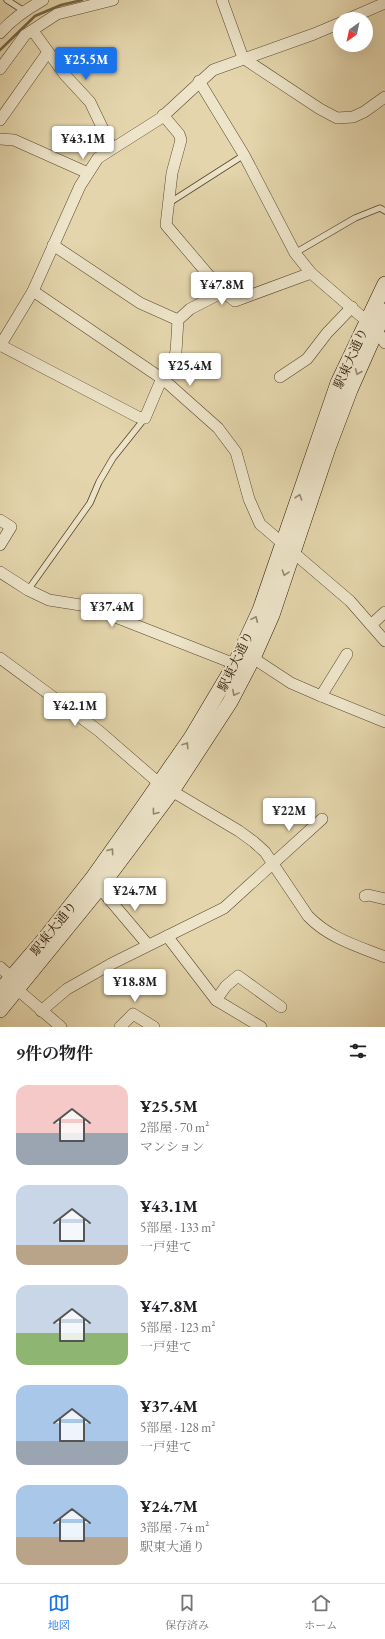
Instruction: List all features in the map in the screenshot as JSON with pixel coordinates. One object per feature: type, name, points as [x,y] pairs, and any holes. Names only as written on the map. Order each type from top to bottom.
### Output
[{"type":"street","points":[[0,34],[6,26],[24,11],[44,0]]},
{"type":"street","points":[[0,69],[25,35],[57,14],[113,0]]},
{"type":"street","points":[[222,0],[243,58],[320,109],[337,118],[354,117],[364,112],[385,97]]},
{"type":"street","points":[[364,12],[385,3]]},
{"type":"street","points":[[222,292],[190,309],[178,320],[176,352],[146,418],[138,417],[0,346],[33,291],[80,186],[98,158],[163,115],[213,70],[333,26]]},
{"type":"street","points":[[33,31],[64,75],[90,102],[112,148]]},
{"type":"street","points":[[0,120],[48,52]]},
{"type":"street","points":[[200,81],[244,155],[295,253],[311,273],[372,325],[385,343]]},
{"type":"street","points":[[163,115],[179,134],[180,140],[172,173],[166,225],[222,292],[234,301],[311,273]]},
{"type":"street","points":[[0,139],[14,140],[88,173]]},
{"type":"street","points":[[53,245],[140,303],[178,320]]},
{"type":"street","name":"駅東大通り","points":[[166,787],[195,732],[236,664],[288,548],[350,390],[385,284]]},
{"type":"street","points":[[33,291],[163,379],[218,428],[236,452],[249,499],[260,524],[350,601],[385,641]]},
{"type":"street","points":[[280,377],[307,359],[327,333],[352,307]]},
{"type":"street","name":"駅東大通り","points":[[372,325],[385,311]]},
{"type":"street","points":[[0,520],[11,527],[0,545]]},
{"type":"street","name":"駅東大通り","points":[[0,1010],[15,984],[101,886],[166,787],[230,702],[253,658],[272,615],[288,548]]},
{"type":"street","points":[[0,572],[28,590],[49,600],[87,606],[236,664]]},
{"type":"street","points":[[371,625],[385,612]]},
{"type":"street","points":[[321,696],[347,654]]},
{"type":"street","points":[[0,658],[99,731],[166,787],[244,835],[265,852],[308,916],[328,934],[385,958]]},
{"type":"street","points":[[253,658],[292,683],[385,722]]},
{"type":"street","points":[[41,1011],[67,989],[111,964],[224,908],[248,888],[272,863],[322,819]]},
{"type":"street","points":[[104,893],[148,945]]},
{"type":"street","points":[[365,896],[368,894],[385,899]]},
{"type":"street","points":[[167,936],[216,1000],[261,1027]]},
{"type":"street","points":[[0,967],[41,1011],[61,1027]]},
{"type":"street","points":[[216,1000],[226,986],[238,976],[281,1007]]},
{"type":"street","name":"駅東大通り","points":[[0,991],[15,984]]},
{"type":"street","points":[[120,1027],[133,1014],[154,1027]]},
{"type":"lane","points":[[7,0],[24,11]]},
{"type":"lane","points":[[169,203],[244,155]]},
{"type":"lane","points":[[295,253],[355,218],[380,208],[385,211]]},
{"type":"lane","points":[[28,590],[90,503],[98,482],[114,458],[146,418]]},
{"type":"waterway","points":[[0,50],[35,16],[61,5],[82,0]]}]
